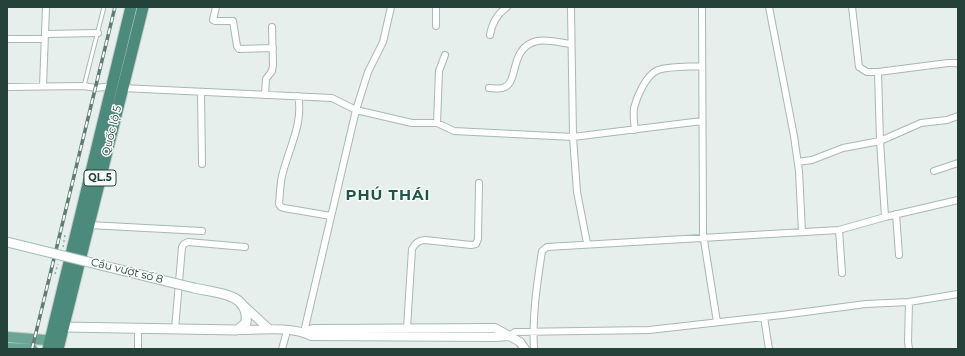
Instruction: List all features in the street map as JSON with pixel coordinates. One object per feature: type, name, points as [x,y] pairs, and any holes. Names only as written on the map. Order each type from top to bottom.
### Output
[{"type":"highway","name":"Quốc lộ 5","points":[[59,326],[89,225],[117,87],[131,7]]},
{"type":"highway","name":"Quốc lộ 5","points":[[54,345],[117,87],[142,7]]},
{"type":"main road","name":"Cầu vượt số 8","points":[[7,242],[232,296],[238,299],[244,306]]},
{"type":"main road","points":[[59,326],[237,330],[246,323],[244,306]]},
{"type":"main road","points":[[7,337],[25,338],[54,345]]},
{"type":"main road","points":[[7,348],[32,349]]},
{"type":"street","points":[[43,86],[46,7]]},
{"type":"street","points":[[216,7],[213,20],[233,21],[237,46],[239,49],[273,48]]},
{"type":"street","points":[[304,332],[356,110],[368,72],[383,42],[391,7]]},
{"type":"street","points":[[436,7],[436,26]]},
{"type":"street","points":[[490,35],[494,20],[507,7]]},
{"type":"street","points":[[571,7],[573,137],[577,192],[587,243]]},
{"type":"street","points":[[702,7],[704,238],[717,322]]},
{"type":"street","points":[[769,7],[798,162],[802,232]]},
{"type":"street","points":[[852,7],[859,67],[862,70],[867,72],[878,72],[948,63],[958,64]]},
{"type":"street","points":[[265,95],[266,79],[273,68],[272,26]]},
{"type":"street","points":[[7,39],[98,33]]},
{"type":"street","points":[[489,88],[498,89],[506,86],[510,81],[519,54],[527,46],[543,40],[571,44]]},
{"type":"street","points":[[437,123],[439,71],[445,55]]},
{"type":"street","points":[[635,130],[634,114],[636,102],[642,89],[652,74],[661,69],[702,66]]},
{"type":"street","points":[[878,72],[880,141],[885,217]]},
{"type":"street","points":[[7,87],[117,87],[332,98],[356,110],[412,123],[437,123],[454,131],[573,137],[702,122]]},
{"type":"street","points":[[201,92],[202,164]]},
{"type":"street","points":[[298,96],[299,117],[282,176],[279,204],[284,208],[331,216]]},
{"type":"street","points":[[798,162],[812,160],[843,148],[880,141],[922,123],[947,120],[958,116]]},
{"type":"street","points":[[934,171],[958,163]]},
{"type":"street","points":[[407,328],[412,249],[414,245],[421,240],[471,245],[476,244],[478,239],[479,183]]},
{"type":"street","points":[[534,349],[534,307],[542,251],[547,246],[839,230],[896,214],[958,200]]},
{"type":"street","points":[[896,214],[899,255]]},
{"type":"street","points":[[89,225],[202,231]]},
{"type":"street","points":[[839,230],[842,273]]},
{"type":"street","points":[[175,329],[182,247],[184,244],[188,242],[245,247]]},
{"type":"street","points":[[304,332],[311,336],[496,337],[509,336],[515,332],[649,330],[866,304],[909,302],[958,294]]},
{"type":"street","points":[[909,302],[909,349]]},
{"type":"street","name":"Cầu vượt số 8","points":[[244,306],[269,329]]},
{"type":"street","points":[[764,317],[769,349]]},
{"type":"street","points":[[138,328],[138,349]]},
{"type":"street","points":[[237,330],[269,329],[304,332],[313,329],[495,328],[520,342],[525,349]]},
{"type":"street","points":[[282,349],[287,331]]},
{"type":"street","points":[[22,349],[25,338]]},
{"type":"lane","points":[[84,86],[104,7]]},
{"type":"railway","points":[[32,349],[115,7]]},
{"type":"district","name":"PHÚ THÁI","points":[[388,196]]}]
